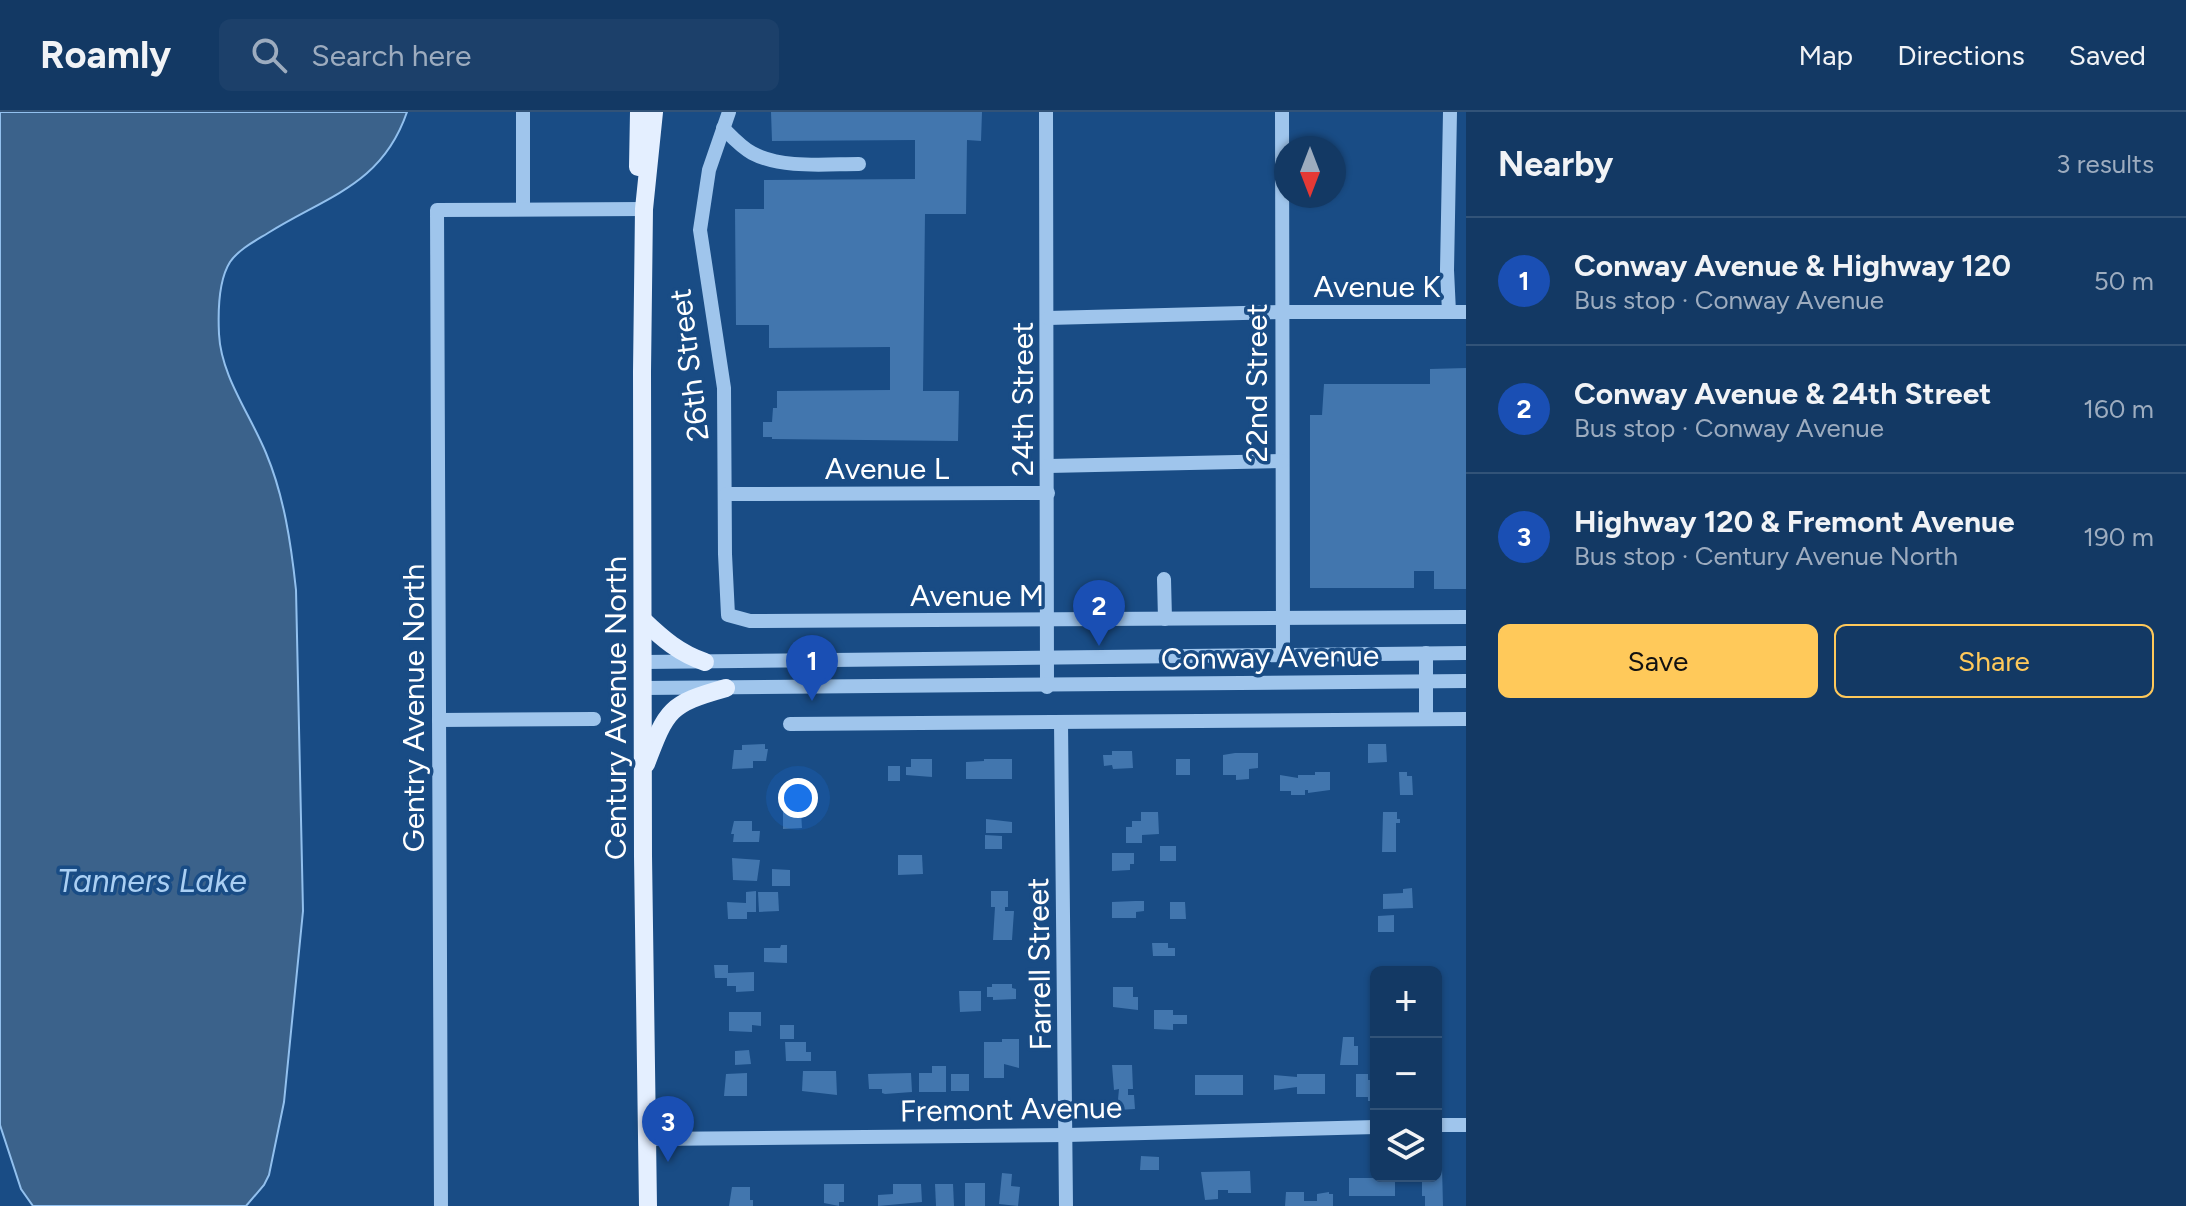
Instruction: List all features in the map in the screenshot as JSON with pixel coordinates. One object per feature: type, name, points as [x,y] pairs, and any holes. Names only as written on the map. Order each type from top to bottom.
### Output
[{"type":"main road","name":"Century Avenue North","points":[[639,112],[637,175],[644,209]]},
{"type":"main road","name":"Century Avenue North","points":[[648,1206],[642,688],[644,209],[654,112]]},
{"type":"main road","points":[[643,620],[668,645],[684,655],[705,662]]},
{"type":"main road","points":[[643,774],[669,712],[689,699],[726,688]]},
{"type":"street","points":[[523,112],[523,209],[644,209]]},
{"type":"street","name":"26th Street","points":[[728,615],[724,388],[700,230],[709,170],[729,112]]},
{"type":"street","name":"24th Street","points":[[1046,112],[1047,687]]},
{"type":"street","name":"22nd Street","points":[[1282,112],[1283,654]]},
{"type":"street","points":[[1449,312],[1450,112]]},
{"type":"street","points":[[723,128],[742,147],[756,155],[791,163],[859,164]]},
{"type":"street","name":"Gentry Avenue North","points":[[441,1206],[437,210],[523,209]]},
{"type":"street","name":"Avenue K","points":[[1048,318],[1282,312],[1466,312]]},
{"type":"street","points":[[1048,466],[1282,461]]},
{"type":"street","name":"Avenue L","points":[[726,494],[1048,493]]},
{"type":"street","points":[[1164,579],[1165,619]]},
{"type":"street","name":"Avenue M","points":[[728,615],[750,621],[1466,617]]},
{"type":"street","points":[[1426,653],[1426,719]]},
{"type":"street","name":"Conway Avenue","points":[[643,662],[1466,653]]},
{"type":"street","name":"Conway Avenue","points":[[642,688],[1047,687],[1466,681]]},
{"type":"street","points":[[439,720],[594,719]]},
{"type":"street","points":[[790,724],[1466,719]]},
{"type":"street","name":"Farrell Street","points":[[1061,722],[1066,1206]]},
{"type":"street","points":[[1442,1125],[1466,1125]]},
{"type":"street","name":"Fremont Avenue","points":[[648,1139],[1067,1135],[1370,1127]]},
{"type":"water","name":"Tanners Lake","points":[[0,112],[407,112],[396,137],[368,173],[243,249],[230,262],[221,288],[221,350],[278,486],[296,590],[303,911],[284,1102],[269,1175],[246,1206],[33,1206],[21,1189],[0,1125]]},
{"type":"building","points":[[771,112],[982,112],[981,141],[967,140],[966,214],[925,214],[923,391],[959,391],[958,441],[763,437],[763,422],[772,422],[773,408],[777,408],[777,391],[890,390],[890,347],[769,348],[769,325],[736,325],[735,209],[764,209],[764,180],[915,179],[915,140],[772,141]]},
{"type":"building","points":[[1466,368],[1466,589],[1434,589],[1434,571],[1414,571],[1414,588],[1310,588],[1310,415],[1322,415],[1324,384],[1430,384],[1430,369]]},
{"type":"building","points":[[765,744],[765,749],[768,749],[766,761],[753,761],[753,768],[732,769],[734,750],[742,750],[742,745]]},
{"type":"building","points":[[1368,744],[1386,744],[1387,762],[1368,763]]},
{"type":"building","points":[[1112,751],[1132,751],[1133,768],[1104,766],[1103,755],[1112,755]]},
{"type":"building","points":[[1258,753],[1258,768],[1249,769],[1249,779],[1236,780],[1236,775],[1223,775],[1223,755]]},
{"type":"building","points":[[911,759],[932,759],[932,777],[906,775]]},
{"type":"building","points":[[1012,759],[1012,779],[966,779],[966,762]]},
{"type":"building","points":[[1176,759],[1190,759],[1190,775],[1176,775]]},
{"type":"building","points":[[888,766],[900,766],[900,781],[888,781]]},
{"type":"building","points":[[1315,772],[1330,772],[1330,790],[1308,793],[1305,790],[1305,795],[1280,791],[1280,775],[1298,778],[1298,775],[1315,775]]},
{"type":"building","points":[[1399,772],[1412,776],[1413,795],[1400,795]]},
{"type":"building","points":[[801,811],[802,828],[783,829],[783,812]]},
{"type":"building","points":[[1141,812],[1158,812],[1159,834],[1142,835],[1142,843],[1126,843],[1126,827],[1132,827],[1132,821],[1141,821]]},
{"type":"building","points":[[1383,812],[1397,812],[1397,819],[1400,819],[1400,823],[1396,823],[1396,852],[1382,852]]},
{"type":"building","points":[[986,819],[1012,822],[1012,833],[986,833]]},
{"type":"building","points":[[734,821],[752,821],[752,831],[760,831],[759,842],[733,842]]},
{"type":"building","points":[[985,835],[1002,836],[1002,849],[985,849]]},
{"type":"building","points":[[1160,846],[1176,846],[1176,861],[1160,861]]},
{"type":"building","points":[[1112,853],[1134,853],[1134,864],[1130,864],[1130,870],[1112,871]]},
{"type":"building","points":[[898,855],[922,855],[923,874],[898,875]]},
{"type":"building","points":[[732,858],[760,860],[757,881],[733,880]]},
{"type":"building","points":[[772,869],[790,870],[790,886],[772,886]]},
{"type":"building","points":[[1412,888],[1413,908],[1383,909],[1383,894],[1403,893],[1403,889]]},
{"type":"building","points":[[756,891],[756,912],[747,912],[747,919],[728,919],[727,902],[746,903],[746,892]]},
{"type":"building","points":[[991,891],[1008,891],[1005,911],[1014,911],[1012,940],[993,940],[995,907],[991,907]]},
{"type":"building","points":[[758,892],[778,892],[779,911],[759,912]]},
{"type":"building","points":[[1144,901],[1144,911],[1136,912],[1136,918],[1112,918],[1112,902]]},
{"type":"building","points":[[1170,902],[1185,902],[1186,919],[1170,919]]},
{"type":"building","points":[[1394,915],[1394,932],[1378,932],[1378,916]]},
{"type":"building","points":[[1152,943],[1168,943],[1168,948],[1175,948],[1175,956],[1153,956]]},
{"type":"building","points":[[787,945],[787,963],[764,962],[764,948],[780,948]]},
{"type":"building","points":[[714,965],[728,965],[728,973],[754,972],[754,991],[736,992],[736,986],[727,986],[727,978],[715,978]]},
{"type":"building","points":[[992,984],[1012,984],[1012,988],[1016,989],[1016,999],[993,1000],[993,997],[987,997],[987,987],[992,987]]},
{"type":"building","points":[[1113,987],[1133,987],[1133,997],[1138,997],[1138,1010],[1113,1007]]},
{"type":"building","points":[[959,991],[981,991],[981,1011],[960,1012]]},
{"type":"building","points":[[1154,1010],[1173,1010],[1173,1015],[1187,1015],[1187,1024],[1173,1024],[1173,1030],[1154,1029]]},
{"type":"building","points":[[729,1012],[761,1012],[761,1026],[752,1025],[752,1032],[729,1031]]},
{"type":"building","points":[[780,1025],[794,1025],[794,1039],[780,1039]]},
{"type":"building","points":[[1343,1037],[1354,1037],[1354,1046],[1358,1046],[1358,1065],[1340,1065]]},
{"type":"building","points":[[1002,1039],[1019,1039],[1019,1068],[1004,1064],[1004,1078],[984,1078],[984,1042],[1002,1042]]},
{"type":"building","points":[[785,1042],[806,1042],[806,1052],[811,1052],[811,1061],[786,1061]]},
{"type":"building","points":[[749,1050],[751,1064],[735,1065],[735,1051]]},
{"type":"building","points":[[1112,1065],[1132,1065],[1133,1089],[1128,1089],[1128,1095],[1134,1095],[1135,1109],[1117,1110],[1119,1089],[1114,1090]]},
{"type":"building","points":[[932,1066],[946,1066],[946,1092],[919,1092],[919,1073],[932,1073]]},
{"type":"building","points":[[803,1071],[836,1071],[837,1095],[802,1091]]},
{"type":"building","points":[[747,1073],[747,1096],[724,1096],[726,1074]]},
{"type":"building","points":[[911,1073],[912,1092],[885,1094],[882,1089],[869,1089],[868,1074]]},
{"type":"building","points":[[951,1074],[969,1074],[969,1091],[951,1091]]},
{"type":"building","points":[[1297,1074],[1325,1074],[1325,1094],[1297,1094],[1297,1087],[1274,1090],[1274,1075],[1297,1077]]},
{"type":"building","points":[[1356,1074],[1368,1074],[1370,1101],[1368,1097],[1356,1097]]},
{"type":"building","points":[[1195,1075],[1243,1075],[1243,1095],[1195,1095]]},
{"type":"building","points":[[1141,1156],[1159,1157],[1159,1170],[1140,1170]]},
{"type":"building","points":[[1442,1167],[1443,1206],[1425,1206],[1425,1196],[1422,1196],[1422,1182],[1442,1182]]},
{"type":"building","points":[[1250,1171],[1251,1193],[1218,1190],[1218,1199],[1205,1200],[1201,1172]]},
{"type":"building","points":[[1002,1173],[1012,1174],[1011,1186],[1020,1187],[1018,1206],[999,1204]]},
{"type":"building","points":[[1349,1178],[1395,1182],[1395,1196],[1349,1196]]},
{"type":"building","points":[[965,1183],[985,1183],[985,1206],[965,1206]]},
{"type":"building","points":[[824,1184],[844,1184],[844,1202],[839,1202],[839,1206],[824,1203]]},
{"type":"building","points":[[893,1184],[921,1184],[922,1202],[878,1206],[878,1195],[893,1194]]},
{"type":"building","points":[[935,1184],[953,1184],[954,1206],[936,1206]]},
{"type":"building","points":[[732,1187],[750,1187],[753,1206],[729,1206]]},
{"type":"building","points":[[1286,1192],[1304,1192],[1304,1201],[1317,1201],[1317,1194],[1329,1192],[1333,1194],[1333,1206],[1285,1206]]},
{"type":"place","name":"Conway Avenue & 24th Street","points":[[1099,646]]},
{"type":"place","name":"Conway Avenue & Highway 120","points":[[812,701]]},
{"type":"place","name":"Highway 120 & Fremont Avenue","points":[[668,1162]]}]
